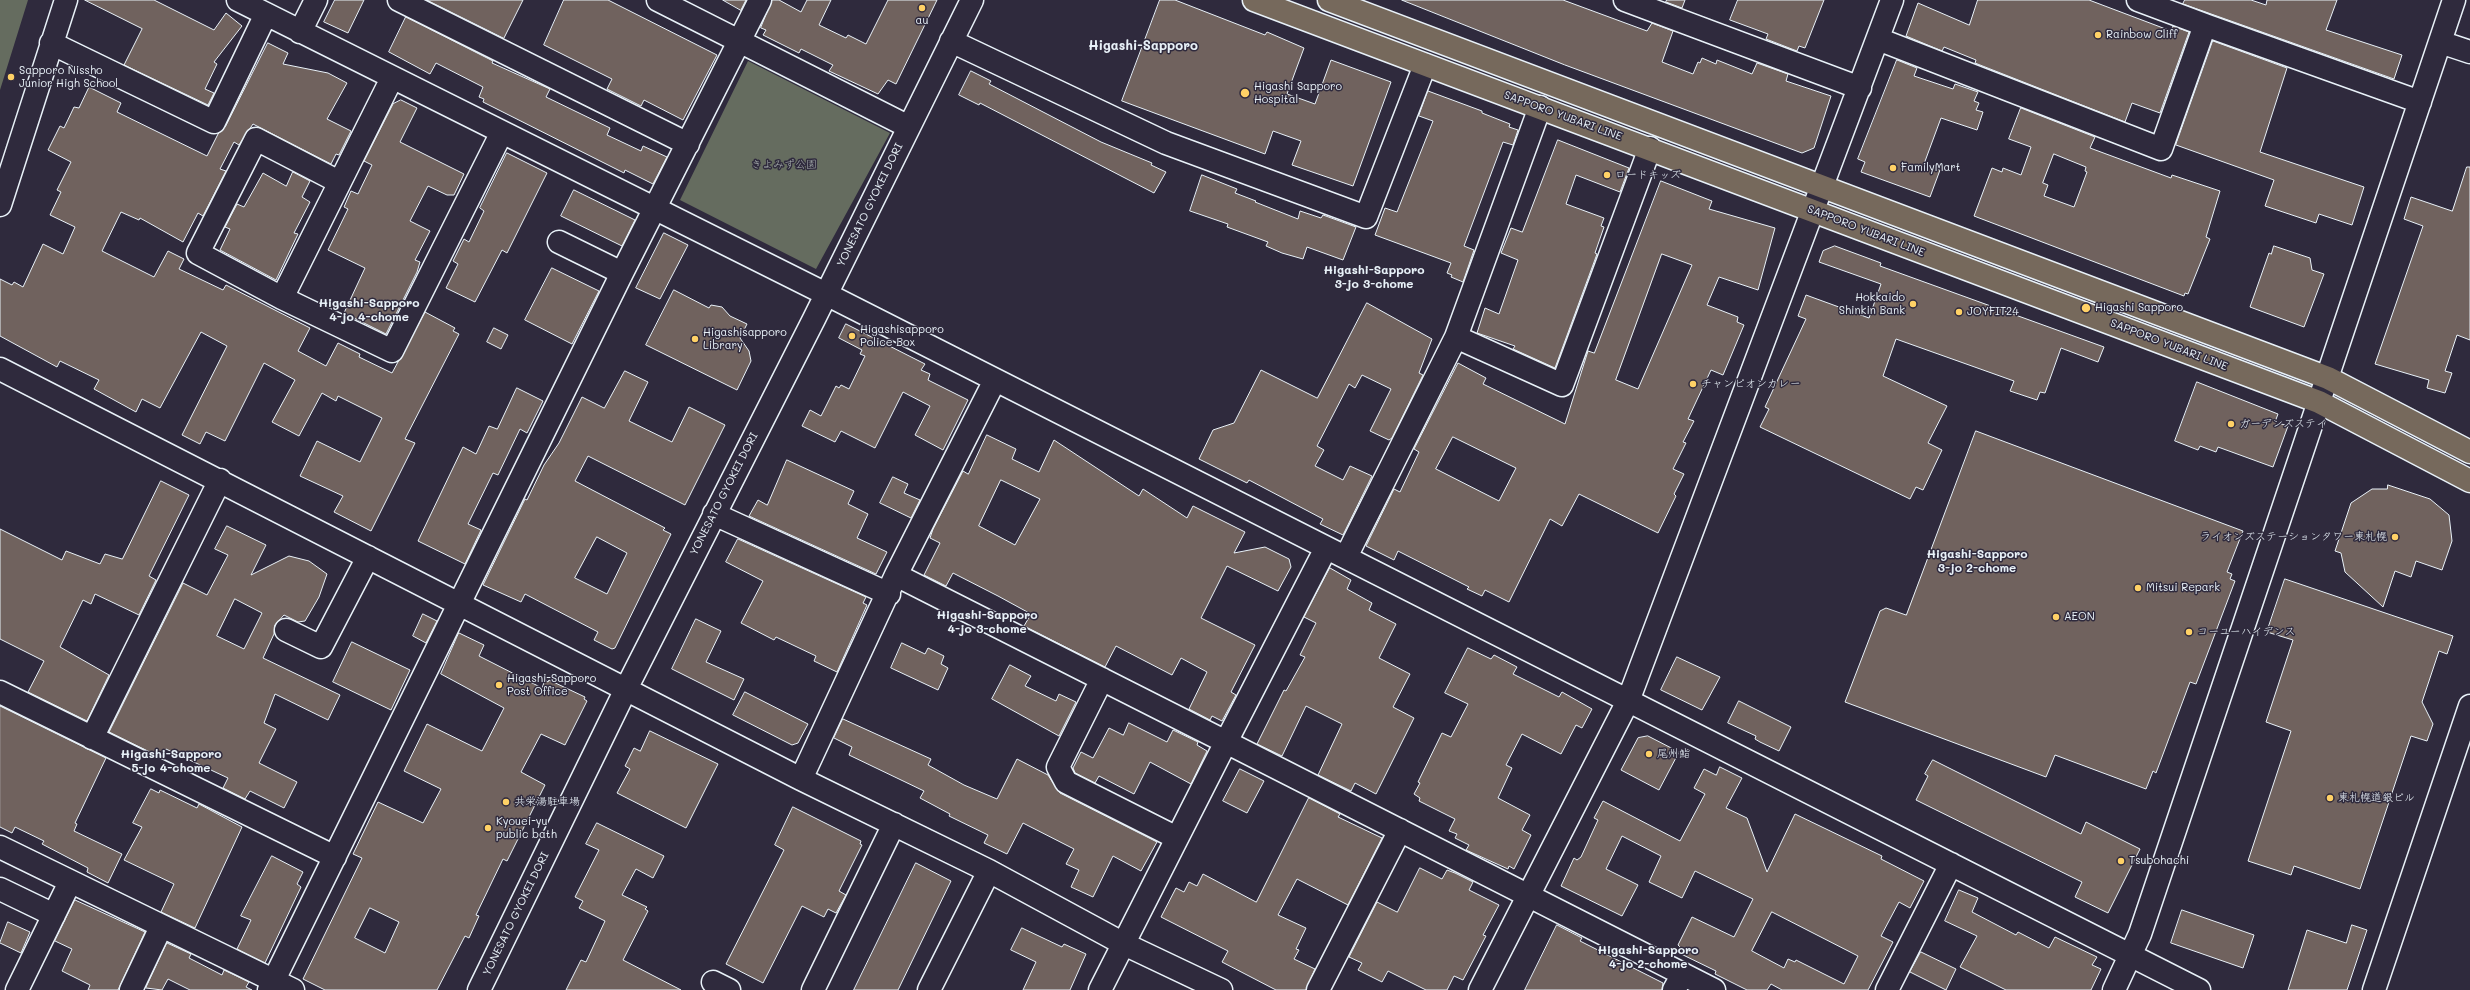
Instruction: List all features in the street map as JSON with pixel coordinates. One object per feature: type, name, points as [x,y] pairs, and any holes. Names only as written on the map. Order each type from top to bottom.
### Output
[{"type":"main road","name":"SAPPORO YUBARI LINE","points":[[1254,0],[1650,148],[2319,402],[2470,481]]},
{"type":"main road","points":[[1330,0],[2328,378],[2470,452]]},
{"type":"street","points":[[0,205],[66,0]]},
{"type":"street","points":[[238,0],[654,210],[826,294],[2200,990]]},
{"type":"street","points":[[300,32],[316,0]]},
{"type":"street","points":[[399,0],[688,144]]},
{"type":"street","points":[[658,0],[909,127]]},
{"type":"street","points":[[0,847],[279,987],[336,857],[459,603],[622,273],[760,0]]},
{"type":"street","name":"YONESATO GYOKEI DORI","points":[[479,990],[626,689],[826,294],[972,0]]},
{"type":"street","points":[[1625,0],[1860,88]]},
{"type":"street","points":[[1480,990],[1628,700],[1892,0]]},
{"type":"street","points":[[2138,0],[2420,102]]},
{"type":"street","points":[[2114,990],[2132,955],[2328,378],[2454,0]]},
{"type":"street","points":[[52,43],[214,122],[266,14]]},
{"type":"street","points":[[1878,40],[2161,149],[2205,25]]},
{"type":"street","points":[[951,41],[1166,143],[1366,217],[1425,65]]},
{"type":"street","points":[[2440,42],[2470,52]]},
{"type":"street","points":[[282,298],[392,78]]},
{"type":"street","points":[[1346,557],[1456,337],[1540,108]]},
{"type":"street","points":[[339,182],[256,139],[198,253],[282,298],[392,351],[502,132]]},
{"type":"street","points":[[1456,337],[1562,385],[1650,148]]},
{"type":"street","points":[[559,242],[622,273]]},
{"type":"street","points":[[0,369],[220,480],[801,780],[989,871],[1122,942],[1221,990]]},
{"type":"street","points":[[801,780],[893,585],[995,380]]},
{"type":"street","points":[[92,738],[220,480]]},
{"type":"street","points":[[714,514],[893,585],[1102,679],[1528,895],[1678,982],[1714,990]]},
{"type":"street","points":[[1100,990],[1122,942],[1326,548]]},
{"type":"street","points":[[286,630],[321,647],[368,557]]},
{"type":"street","points":[[1102,679],[1058,767],[1066,782],[1177,838]]},
{"type":"street","points":[[0,692],[336,857]]},
{"type":"street","points":[[2374,990],[2470,706]]},
{"type":"street","points":[[813,990],[894,824]]},
{"type":"street","points":[[1318,990],[1400,830]]},
{"type":"street","points":[[1887,990],[1951,864]]},
{"type":"street","points":[[929,990],[989,871]]},
{"type":"street","points":[[17,990],[70,882]]},
{"type":"street","points":[[0,888],[54,915]]},
{"type":"street","points":[[131,990],[161,927]]},
{"type":"green space","points":[[0,0],[28,0],[0,90]]},
{"type":"green space","name":"きよみず公園","points":[[748,61],[890,133],[816,269],[680,200]]},
{"type":"building","points":[[85,0],[154,0],[214,30],[226,13],[242,26],[214,62],[217,64],[205,89],[214,93],[208,105],[124,65],[142,29]]},
{"type":"building","points":[[335,0],[364,0],[348,33],[324,22]]},
{"type":"building","points":[[427,0],[523,0],[504,38]]},
{"type":"building","points":[[564,0],[608,0],[717,55],[683,120],[644,100],[641,106],[607,89],[612,79],[544,45]]},
{"type":"building","points":[[723,0],[746,0],[741,10]]},
{"type":"building","points":[[772,0],[779,0],[801,12],[807,0],[831,0],[819,25],[846,38],[848,35],[866,44],[888,0],[937,0],[896,84],[888,80],[878,94],[829,71],[833,65],[801,49],[799,53],[763,35],[766,30],[761,28]]},
{"type":"building","points":[[1160,0],[1175,0],[1265,35],[1267,32],[1304,48],[1287,94],[1315,104],[1331,60],[1391,82],[1353,186],[1292,165],[1301,141],[1273,131],[1265,154],[1122,101]]},
{"type":"building","points":[[1402,0],[1563,0],[1647,31],[1652,23],[1673,31],[1662,62],[1693,74],[1698,62],[1700,63],[1702,58],[1716,64],[1717,60],[1752,74],[1757,63],[1788,74],[1786,81],[1831,96],[1814,148],[1802,153],[1565,65]]},
{"type":"building","points":[[1667,0],[1685,0],[1682,8],[1666,2]]},
{"type":"building","points":[[1738,0],[1824,0],[1805,48],[1799,46],[1797,51],[1766,39],[1768,34],[1730,20]]},
{"type":"building","points":[[1978,0],[2089,0],[2171,31],[2173,26],[2189,32],[2160,113],[2132,103],[2125,122],[1975,63],[1976,60],[1944,47],[1942,51],[1906,36],[1918,3],[1969,25]]},
{"type":"building","points":[[2185,0],[2251,0],[2266,5],[2267,0],[2337,0],[2326,30],[2402,55],[2394,79],[2183,4]]},
{"type":"building","points":[[406,17],[493,61],[492,63],[550,89],[546,97],[610,128],[607,135],[641,151],[643,146],[667,157],[653,184],[625,170],[624,173],[483,102],[484,99],[479,97],[483,87],[436,63],[430,74],[389,52]]},
{"type":"building","points":[[2213,41],[2287,68],[2260,152],[2364,187],[2352,225],[2319,214],[2316,223],[2265,206],[2274,180],[2176,145]]},
{"type":"building","points":[[268,43],[288,53],[283,64],[328,73],[347,83],[327,119],[351,131],[339,155],[336,154],[331,164],[253,124],[239,145],[234,142],[220,169],[226,171],[203,216],[198,213],[183,242],[140,218],[139,220],[121,212],[102,251],[154,277],[168,251],[184,259],[179,269],[223,290],[226,285],[310,328],[298,351],[326,366],[338,343],[360,354],[359,357],[392,373],[425,312],[455,328],[453,331],[459,334],[405,439],[415,443],[371,531],[334,512],[343,496],[300,476],[317,441],[360,462],[382,418],[338,396],[336,401],[322,393],[299,436],[272,422],[295,380],[264,363],[225,441],[206,432],[200,444],[182,435],[227,346],[201,332],[160,408],[142,399],[136,412],[94,389],[99,380],[60,361],[57,367],[0,336],[0,279],[12,285],[14,282],[23,287],[43,244],[63,254],[75,227],[50,215],[61,192],[57,190],[71,162],[48,150],[60,126],[64,128],[74,107],[79,108],[89,87],[121,103],[117,112],[207,156],[218,134],[225,127]]},
{"type":"building","points":[[1897,60],[1917,68],[1914,76],[1953,89],[1955,84],[1978,92],[1974,101],[1979,103],[1976,110],[1983,112],[1977,130],[1941,118],[1924,164],[1940,170],[1930,197],[1861,172],[1865,162],[1858,159]]},
{"type":"building","points":[[971,71],[991,81],[989,84],[1101,142],[1152,163],[1151,165],[1166,172],[1154,193],[980,103],[979,105],[959,95]]},
{"type":"building","points":[[1428,91],[1482,111],[1482,113],[1510,124],[1509,127],[1518,130],[1513,145],[1503,142],[1464,246],[1474,250],[1463,282],[1451,277],[1452,275],[1447,273],[1451,263],[1375,235],[1385,208],[1397,212],[1433,121],[1419,116]]},
{"type":"building","points":[[401,100],[417,108],[400,142],[464,174],[454,195],[447,195],[428,186],[410,221],[430,231],[415,260],[420,262],[417,272],[386,334],[344,313],[365,268],[328,250],[348,209],[344,207],[351,191],[358,194],[372,165],[364,161],[393,104]]},
{"type":"building","points":[[2021,108],[2095,137],[2090,148],[2171,178],[2172,175],[2220,191],[2206,237],[2210,239],[2188,294],[2185,293],[2184,296],[1974,216],[1992,168],[2002,172],[2003,168],[2021,175],[2031,147],[2009,139]],"holes":[[[2054,154],[2086,167],[2085,171],[2087,172],[2074,207],[2044,196],[2048,185],[2043,183]]]},
{"type":"building","points":[[1558,140],[1629,168],[1620,192],[1576,175],[1566,204],[1604,218],[1601,226],[1604,227],[1595,253],[1597,254],[1555,368],[1513,349],[1515,346],[1477,333],[1485,308],[1499,314],[1518,260],[1501,253],[1511,228],[1522,232]]},
{"type":"building","points":[[507,153],[547,173],[507,253],[502,250],[475,302],[446,288],[458,264],[453,261],[464,239],[469,242],[484,211],[480,208]]},
{"type":"building","points":[[2467,167],[2470,167],[2470,340],[2457,335],[2445,371],[2452,373],[2445,393],[2427,388],[2429,380],[2375,364],[2423,226],[2404,219],[2411,197],[2452,211]]},
{"type":"building","points":[[293,172],[310,181],[302,197],[310,202],[294,233],[298,234],[276,280],[220,250],[230,229],[225,227],[237,204],[244,207],[263,173],[286,186]]},
{"type":"building","points":[[1202,175],[1237,189],[1235,193],[1298,219],[1300,211],[1321,218],[1323,215],[1356,227],[1343,260],[1307,247],[1303,259],[1282,253],[1266,246],[1268,242],[1227,227],[1228,224],[1190,211]]},
{"type":"building","points":[[1661,181],[1712,201],[1709,209],[1775,228],[1758,290],[1719,277],[1707,305],[1738,317],[1737,322],[1744,325],[1723,375],[1711,370],[1688,419],[1694,421],[1683,442],[1686,443],[1673,469],[1684,474],[1674,494],[1676,496],[1658,533],[1579,494],[1562,526],[1550,519],[1509,602],[1485,590],[1482,596],[1467,589],[1469,587],[1398,551],[1394,560],[1366,546],[1394,489],[1400,492],[1419,452],[1414,449],[1458,363],[1486,378],[1483,384],[1565,424],[1588,351],[1594,353]],"holes":[[[1662,254],[1692,265],[1638,389],[1616,380]],[[1453,437],[1516,468],[1499,501],[1436,469]]]},
{"type":"building","points":[[574,190],[635,220],[622,246],[561,216]]},
{"type":"building","points":[[664,233],[688,245],[660,299],[636,288]]},
{"type":"building","points":[[1835,246],[1881,263],[1880,266],[2104,347],[2098,362],[2061,348],[2045,393],[2040,392],[2037,400],[2010,391],[2014,381],[1896,339],[1883,376],[1947,406],[1928,443],[1942,450],[1923,490],[1916,487],[1910,499],[1760,427],[1769,409],[1765,407],[1806,319],[1798,316],[1806,295],[1869,318],[1881,284],[1819,262],[1823,251]]},
{"type":"building","points":[[2274,246],[2310,258],[2312,270],[2324,274],[2304,327],[2250,307],[2269,253],[2271,254]]},
{"type":"building","points":[[552,268],[599,291],[572,344],[525,320]]},
{"type":"building","name":"Higashisapporo Library","points":[[674,290],[709,308],[711,305],[722,307],[730,316],[747,324],[740,338],[749,351],[751,361],[737,390],[646,345]]},
{"type":"building","points":[[1367,303],[1432,339],[1419,373],[1423,375],[1392,438],[1389,440],[1370,431],[1391,389],[1362,375],[1355,388],[1349,384],[1317,446],[1324,450],[1315,466],[1343,480],[1350,466],[1372,476],[1343,535],[1320,524],[1323,519],[1249,480],[1247,483],[1199,459],[1213,430],[1234,423],[1261,370],[1317,398]]},
{"type":"building","points":[[846,324],[925,364],[921,370],[930,374],[928,380],[968,400],[943,450],[915,435],[930,406],[903,392],[875,448],[841,431],[835,442],[802,426],[810,410],[821,416],[836,386],[839,388],[841,385],[849,389],[865,356],[860,354],[862,350],[839,338]]},
{"type":"building","points":[[494,328],[508,335],[501,349],[487,342]]},
{"type":"building","points":[[625,371],[648,382],[629,421],[672,442],[689,407],[725,425],[685,505],[588,456],[575,481],[665,528],[663,530],[671,534],[615,648],[612,649],[594,640],[598,632],[525,594],[521,602],[483,585],[525,499],[527,500],[544,465],[559,443],[582,397],[604,408]],"holes":[[[597,537],[627,553],[607,594],[575,578]]]},
{"type":"building","name":"ガーデンズステイ","points":[[2197,382],[2278,414],[2275,422],[2288,426],[2273,467],[2218,447],[2216,452],[2200,446],[2198,450],[2175,441]]},
{"type":"building","points":[[517,388],[543,401],[527,433],[520,429],[498,475],[493,473],[468,524],[481,530],[465,564],[418,541],[463,447],[476,454],[489,426],[497,429]]},
{"type":"building","points":[[1976,431],[2243,531],[2227,572],[2232,574],[2230,579],[2235,581],[2196,684],[2190,682],[2156,773],[2153,771],[2146,789],[2055,755],[2046,777],[1845,702],[1880,611],[1886,608],[1906,615]]},
{"type":"building","points":[[987,435],[1016,449],[1012,459],[1039,472],[1054,440],[1139,496],[1143,489],[1187,518],[1193,506],[1245,532],[1234,553],[1265,547],[1289,559],[1291,567],[1278,591],[1227,566],[1201,618],[1255,645],[1231,692],[1236,695],[1222,721],[1212,716],[1210,720],[1189,709],[1207,672],[1181,658],[1172,675],[1116,646],[1105,667],[1024,626],[1031,614],[953,573],[946,586],[924,575],[940,543],[930,538],[933,529],[963,471],[968,474]],"holes":[[[1001,480],[1040,499],[1015,545],[979,526]]]},
{"type":"building","points":[[787,460],[854,491],[848,504],[868,514],[857,538],[887,552],[876,574],[749,516],[758,500],[767,505]]},
{"type":"building","points":[[893,477],[908,484],[904,493],[920,500],[911,518],[880,503]]},
{"type":"building","points":[[161,481],[189,495],[149,576],[156,580],[139,615],[95,594],[91,604],[83,600],[60,647],[109,675],[87,721],[28,692],[44,661],[0,639],[0,529],[62,560],[66,551],[100,564],[105,554],[122,559]]},
{"type":"building","name":"ライオンズステーションタワー東札幌","points":[[2388,485],[2430,499],[2449,515],[2452,541],[2442,570],[2416,561],[2411,577],[2395,571],[2383,607],[2345,572],[2341,553],[2335,551],[2351,503],[2372,489],[2387,489]]},
{"type":"building","points":[[227,526],[266,545],[251,575],[289,556],[309,561],[327,574],[319,597],[305,621],[298,622],[284,615],[275,625],[274,634],[263,658],[340,695],[328,720],[275,694],[264,723],[276,729],[259,763],[297,782],[284,808],[250,791],[245,799],[223,788],[228,778],[166,749],[162,758],[109,732],[183,583],[207,595],[228,555],[215,549]],"holes":[[[235,599],[262,613],[244,649],[217,636]]]},
{"type":"building","points":[[738,539],[866,597],[863,603],[867,605],[837,672],[814,661],[816,656],[776,637],[774,640],[741,623],[763,581],[726,562]]},
{"type":"building","points":[[1330,568],[1351,580],[1347,589],[1372,603],[1369,610],[1396,624],[1379,658],[1410,674],[1393,707],[1414,718],[1376,794],[1355,783],[1351,791],[1318,775],[1342,724],[1306,706],[1282,756],[1257,744],[1284,690],[1286,691],[1305,657],[1300,655],[1316,623],[1304,617]]},
{"type":"building","name":"東札幌道銀ビル","points":[[2285,579],[2453,636],[2447,654],[2439,651],[2422,702],[2433,724],[2427,741],[2411,736],[2360,889],[2294,866],[2291,875],[2248,861],[2291,731],[2266,722],[2293,640],[2267,632]]},
{"type":"building","points":[[423,614],[437,621],[426,643],[413,636]]},
{"type":"building","points":[[696,619],[721,631],[706,662],[744,679],[734,700],[672,669]]},
{"type":"building","points":[[459,633],[484,645],[479,656],[542,688],[545,680],[548,682],[549,680],[585,697],[584,699],[587,701],[565,745],[541,734],[521,772],[545,785],[507,861],[503,859],[476,915],[479,916],[469,938],[465,936],[437,990],[325,990],[303,979],[362,858],[353,854],[378,802],[423,823],[441,789],[404,771],[427,724],[482,751],[504,708],[441,674]],"holes":[[[370,908],[399,922],[385,953],[355,938]]]},
{"type":"building","points":[[352,642],[410,670],[391,710],[333,682]]},
{"type":"building","points":[[902,643],[925,654],[928,648],[944,656],[941,664],[948,668],[938,690],[891,668]]},
{"type":"building","points":[[1468,648],[1491,659],[1494,655],[1517,667],[1513,674],[1559,697],[1562,692],[1592,709],[1582,728],[1576,725],[1561,754],[1522,734],[1506,765],[1512,768],[1498,798],[1530,815],[1522,830],[1531,835],[1514,869],[1509,866],[1508,869],[1466,850],[1469,845],[1455,838],[1457,834],[1449,831],[1455,819],[1419,801],[1420,798],[1414,794],[1420,783],[1418,782],[1442,733],[1451,737],[1468,704],[1445,693]]},
{"type":"building","points":[[1677,657],[1720,677],[1702,710],[1661,690]]},
{"type":"building","points":[[1010,665],[1031,676],[1025,686],[1056,701],[1059,694],[1076,702],[1059,736],[992,699]]},
{"type":"building","points":[[745,692],[808,724],[798,743],[792,745],[733,715]]},
{"type":"building","points":[[1739,701],[1791,727],[1779,751],[1755,739],[1756,736],[1728,723]]},
{"type":"building","points":[[0,706],[106,758],[75,823],[77,824],[74,831],[122,854],[108,883],[87,872],[88,868],[42,844],[44,841],[15,827],[12,833],[0,827]]},
{"type":"building","points":[[843,719],[931,759],[928,765],[964,785],[997,799],[1017,759],[1048,775],[1060,793],[1157,842],[1141,871],[1113,856],[1093,897],[1071,887],[1079,870],[1066,864],[1074,849],[1023,823],[1007,854],[984,843],[988,835],[949,816],[950,814],[920,798],[924,791],[849,755],[852,747],[834,738]]},
{"type":"building","points":[[1129,723],[1167,742],[1173,730],[1198,742],[1197,745],[1207,751],[1191,784],[1150,762],[1134,794],[1099,776],[1095,783],[1075,773],[1073,768],[1081,752],[1093,758],[1109,728],[1123,735]]},
{"type":"building","points":[[650,731],[718,764],[686,828],[617,793],[630,769],[625,766],[634,748],[640,751]]},
{"type":"building","points":[[1648,736],[1679,752],[1659,790],[1621,770],[1638,738]]},
{"type":"building","points":[[1933,760],[2081,834],[2086,822],[2140,849],[2108,913],[2075,897],[2082,882],[1916,800],[1928,776],[1925,774]]},
{"type":"building","points":[[1720,767],[1742,778],[1726,808],[1747,818],[1767,872],[1795,814],[1882,856],[1881,859],[1924,881],[1910,908],[1899,902],[1881,936],[1893,942],[1868,990],[1782,990],[1771,984],[1767,990],[1747,990],[1715,974],[1716,971],[1677,952],[1680,947],[1678,945],[1692,917],[1734,937],[1753,899],[1695,871],[1682,898],[1649,882],[1661,856],[1622,836],[1606,869],[1638,885],[1622,916],[1561,886],[1574,858],[1577,860],[1581,857],[1598,820],[1594,818],[1603,801],[1680,841],[1705,794],[1694,788],[1704,769],[1716,775]],"holes":[[[1772,912],[1858,956],[1844,984],[1796,960],[1795,962],[1788,959],[1784,968],[1752,951]]]},
{"type":"building","points":[[1240,769],[1264,781],[1247,813],[1223,801]]},
{"type":"building","points":[[151,789],[159,793],[160,790],[197,808],[199,804],[242,827],[195,928],[161,912],[174,884],[124,860],[142,827],[133,823]]},
{"type":"building","points":[[1309,798],[1340,814],[1338,817],[1382,838],[1348,905],[1297,879],[1278,915],[1306,928],[1296,949],[1299,950],[1294,959],[1315,969],[1306,990],[1276,990],[1222,962],[1228,951],[1161,917],[1176,888],[1184,892],[1189,882],[1197,886],[1203,874],[1256,902]]},
{"type":"building","points":[[793,807],[861,841],[860,844],[862,845],[839,891],[846,895],[836,913],[828,909],[824,917],[802,906],[763,983],[726,964],[784,850],[775,845]]},
{"type":"building","points":[[597,823],[664,856],[653,878],[636,869],[622,895],[647,907],[645,909],[648,911],[623,960],[681,990],[566,990],[581,960],[586,962],[605,921],[579,908],[583,901],[575,897],[599,850],[586,844]]},
{"type":"building","points":[[272,856],[303,872],[297,884],[301,887],[265,963],[237,949],[251,920],[241,916]]},
{"type":"building","points":[[916,863],[951,881],[898,990],[854,990]]},
{"type":"building","points":[[1420,868],[1442,879],[1447,870],[1455,873],[1473,882],[1469,890],[1499,905],[1483,935],[1486,936],[1463,980],[1454,976],[1447,990],[1426,990],[1388,971],[1382,982],[1358,970],[1362,963],[1349,957],[1377,902],[1397,912]]},
{"type":"building","points":[[1959,890],[1978,898],[1972,912],[2016,935],[2018,932],[2049,948],[2055,937],[2097,957],[2092,965],[2101,969],[2091,990],[2006,990],[1960,967],[1977,936],[1945,921]]},
{"type":"building","points":[[75,900],[145,932],[118,990],[88,990],[90,985],[62,971],[72,949],[55,941]]},
{"type":"building","points":[[2182,910],[2254,935],[2243,968],[2171,943]]},
{"type":"building","points":[[8,922],[30,932],[21,953],[0,943]]},
{"type":"building","points":[[1557,925],[1582,938],[1580,941],[1663,983],[1662,990],[1525,990]]},
{"type":"building","points":[[2352,925],[2367,930],[2347,990],[2288,990],[2307,930],[2346,943]]},
{"type":"building","points":[[1022,928],[1062,947],[1064,944],[1086,954],[1070,990],[1023,990],[1036,962],[1011,950]]},
{"type":"building","points":[[167,943],[191,954],[189,958],[222,975],[224,970],[249,982],[246,987],[252,990],[190,990],[168,979],[162,990],[146,988]]},
{"type":"building","points":[[1921,952],[1956,969],[1946,990],[1910,972]]},
{"type":"place","name":"au","points":[[922,8]]},
{"type":"place","name":"Rainbow Cliff","points":[[2098,35]]},
{"type":"place","name":"Sapporo Nissho Junior High School","points":[[11,77]]},
{"type":"place","name":"Higashi Sapporo Hospital","points":[[1245,93]]},
{"type":"place","name":"FamilyMart","points":[[1893,168]]},
{"type":"place","name":"ロードキッズ","points":[[1607,175]]},
{"type":"place","name":"Hokkaido Shinkin Bank","points":[[1913,304]]},
{"type":"place","name":"Higashi Sapporo","points":[[2086,308]]},
{"type":"place","name":"JOYFIT24","points":[[1959,312]]},
{"type":"place","name":"Higashisapporo Police Box","points":[[852,336]]},
{"type":"place","name":"Higashisapporo Library","points":[[695,339]]},
{"type":"place","name":"チャンピオンカレー","points":[[1693,384]]},
{"type":"place","name":"ガーデンズステイ","points":[[2231,424]]},
{"type":"place","name":"ライオンズステーションタワー東札幌","points":[[2395,537]]},
{"type":"place","name":"Mitsui Repark","points":[[2138,588]]},
{"type":"place","name":"AEON","points":[[2056,617]]},
{"type":"place","name":"コーユーハイデンス","points":[[2189,632]]},
{"type":"place","name":"Higashi-Sapporo Post Office","points":[[499,685]]},
{"type":"place","name":"尾州鮨","points":[[1649,754]]},
{"type":"place","name":"東札幌道銀ビル","points":[[2330,798]]},
{"type":"place","name":"共栄湯駐車場","points":[[506,802]]},
{"type":"place","name":"Kyouei-yu public bath","points":[[488,828]]},
{"type":"place","name":"Tsubohachi","points":[[2121,861]]},
{"type":"district","name":"Higashi-Sapporo","points":[[1143,46]]},
{"type":"district","name":"Higashi-Sapporo 3-jo 3-chome","points":[[1374,277]]},
{"type":"district","name":"Higashi-Sapporo 4-jo 4-chome","points":[[369,310]]},
{"type":"district","name":"Higashi-Sapporo 3-jo 2-chome","points":[[1977,561]]},
{"type":"district","name":"Higashi-Sapporo 4-jo 3-chome","points":[[987,622]]},
{"type":"district","name":"Higashi-Sapporo 5-jo 4-chome","points":[[171,761]]},
{"type":"district","name":"Higashi-Sapporo 4-jo 2-chome","points":[[1648,957]]}]
